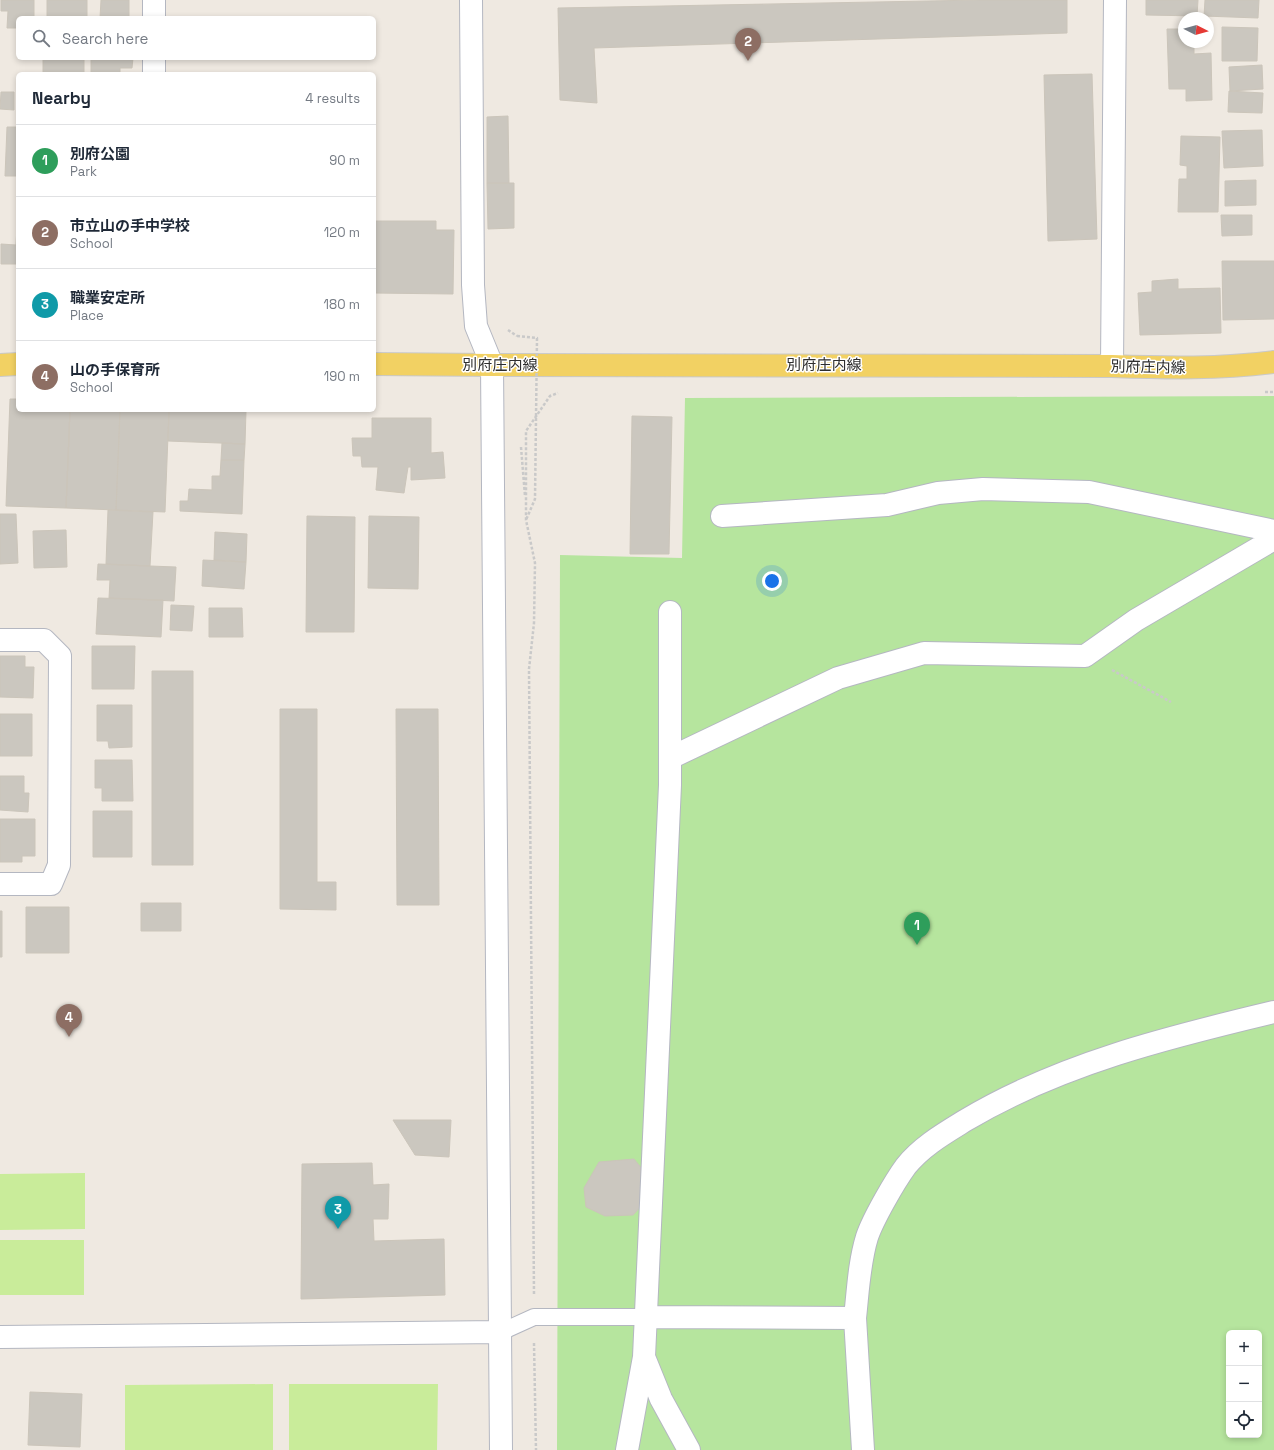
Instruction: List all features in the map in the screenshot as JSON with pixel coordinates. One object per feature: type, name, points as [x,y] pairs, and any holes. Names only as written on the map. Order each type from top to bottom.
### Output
[{"type":"main road","name":"別府庄内線","points":[[376,364],[1227,367],[1274,362]]},
{"type":"main road","points":[[0,365],[16,364]]},
{"type":"street","points":[[154,0],[154,16]]},
{"type":"street","points":[[471,0],[473,285],[476,326],[492,365],[501,1450]]},
{"type":"street","points":[[1112,366],[1115,0]]},
{"type":"street","points":[[154,60],[154,72]]},
{"type":"street","points":[[722,516],[887,505],[938,493],[983,489],[1089,492],[1274,531]]},
{"type":"street","points":[[670,758],[838,678],[924,652],[1085,656],[1136,620],[1274,540]]},
{"type":"street","points":[[627,1450],[644,1357],[670,758],[670,612]]},
{"type":"street","points":[[0,640],[44,640],[60,656],[59,865],[51,884],[0,884]]},
{"type":"street","points":[[863,1450],[855,1318],[860,1266],[867,1237],[892,1189],[907,1165],[938,1137],[985,1109],[1053,1077],[1148,1043],[1274,1012]]},
{"type":"street","points":[[646,1317],[855,1318]]},
{"type":"street","points":[[0,1337],[501,1332]]},
{"type":"street","points":[[644,1357],[661,1399],[689,1450]]},
{"type":"lane","points":[[501,1332],[534,1317],[646,1317]]},
{"type":"path","points":[[517,336],[537,338],[535,499],[526,520]]},
{"type":"path","points":[[1085,656],[1171,702]]},
{"type":"green space","points":[[1274,396],[1274,1450],[557,1450],[560,555],[682,558],[685,398]]},
{"type":"green space","points":[[85,1173],[85,1229],[0,1230],[0,1174]]},
{"type":"green space","points":[[0,1240],[84,1240],[84,1295],[0,1295]]},
{"type":"green space","points":[[273,1384],[273,1450],[125,1450],[125,1385]]},
{"type":"green space","points":[[289,1384],[438,1384],[437,1450],[289,1450]]},
{"type":"building","points":[[1,0],[34,0],[34,16],[16,16],[16,28],[7,28],[8,11],[1,11]]},
{"type":"building","points":[[47,0],[87,0],[87,16],[47,16]]},
{"type":"building","points":[[101,0],[129,0],[129,16],[100,16]]},
{"type":"building","points":[[980,0],[1067,0],[1067,33],[594,48],[597,103],[560,100],[558,8]]},
{"type":"building","points":[[1146,0],[1198,0],[1197,12],[1178,12],[1178,16],[1146,15]]},
{"type":"building","points":[[1205,0],[1259,0],[1258,18],[1214,16],[1214,12],[1204,12]]},
{"type":"building","points":[[1222,27],[1258,28],[1257,61],[1222,61]]},
{"type":"building","points":[[1167,29],[1178,29],[1178,48],[1194,48],[1194,54],[1211,53],[1212,100],[1186,101],[1186,89],[1169,89]]},
{"type":"building","points":[[43,60],[84,60],[84,72],[43,72]]},
{"type":"building","points":[[91,60],[133,60],[132,68],[120,68],[120,72],[91,72]]},
{"type":"building","points":[[1262,65],[1263,89],[1230,91],[1229,67]]},
{"type":"building","points":[[1092,74],[1097,239],[1048,241],[1044,75]]},
{"type":"building","points":[[1229,91],[1263,93],[1262,113],[1228,112]]},
{"type":"building","points":[[1,92],[14,92],[14,110],[0,109]]},
{"type":"building","points":[[508,116],[509,183],[487,183],[487,117]]},
{"type":"building","points":[[7,127],[16,127],[16,176],[5,176]]},
{"type":"building","points":[[1262,130],[1263,166],[1224,168],[1222,131]]},
{"type":"building","points":[[1181,136],[1220,137],[1218,212],[1178,212],[1179,179],[1187,179],[1187,166],[1180,165]]},
{"type":"building","points":[[1256,180],[1256,205],[1225,206],[1225,181]]},
{"type":"building","points":[[487,183],[514,183],[514,228],[488,229]]},
{"type":"building","points":[[1221,215],[1252,215],[1252,235],[1222,236]]},
{"type":"building","points":[[376,221],[436,221],[436,230],[454,230],[453,294],[376,293]]},
{"type":"building","points":[[1,244],[16,245],[16,264],[1,264]]},
{"type":"building","points":[[1222,261],[1274,261],[1274,319],[1223,320]]},
{"type":"building","points":[[1178,279],[1178,289],[1220,288],[1221,333],[1140,335],[1138,293],[1152,292],[1152,281]]},
{"type":"building","points":[[10,399],[16,399],[16,412],[70,412],[66,508],[6,506]]},
{"type":"building","points":[[70,412],[120,412],[116,510],[66,508]]},
{"type":"building","points":[[120,412],[169,412],[165,512],[116,510]]},
{"type":"building","points":[[169,412],[246,412],[245,444],[168,441]]},
{"type":"building","points":[[632,416],[672,417],[669,554],[630,554]]},
{"type":"building","points":[[372,418],[431,418],[431,453],[443,452],[445,478],[411,480],[411,467],[408,467],[404,493],[376,490],[378,467],[362,467],[361,456],[353,456],[352,438],[372,438]]},
{"type":"building","points":[[222,443],[245,444],[244,460],[221,460]]},
{"type":"building","points":[[221,460],[244,460],[242,514],[180,511],[180,501],[188,501],[189,489],[212,490],[212,476],[220,476]]},
{"type":"building","points":[[108,510],[153,512],[150,566],[106,564]]},
{"type":"building","points":[[0,514],[16,514],[18,563],[0,564]]},
{"type":"building","points":[[307,516],[355,517],[354,632],[306,632]]},
{"type":"building","points":[[369,516],[419,517],[418,589],[368,588]]},
{"type":"building","points":[[66,530],[67,567],[34,568],[33,531]]},
{"type":"building","points":[[215,532],[247,534],[246,562],[214,560]]},
{"type":"building","points":[[203,560],[246,562],[244,589],[202,586]]},
{"type":"building","points":[[98,564],[176,567],[174,601],[109,598],[110,580],[97,580]]},
{"type":"building","points":[[98,598],[163,600],[161,637],[96,634]]},
{"type":"building","points":[[171,605],[194,606],[192,631],[170,630]]},
{"type":"building","points":[[209,608],[242,608],[243,637],[209,637]]},
{"type":"building","points":[[92,646],[135,646],[134,689],[92,689]]},
{"type":"building","points":[[0,656],[25,656],[25,667],[34,667],[33,698],[0,697]]},
{"type":"building","points":[[152,671],[193,671],[193,865],[152,865]]},
{"type":"building","points":[[97,705],[132,705],[132,747],[109,748],[108,741],[97,741]]},
{"type":"building","points":[[280,709],[317,709],[317,882],[336,882],[336,910],[280,909]]},
{"type":"building","points":[[396,709],[438,709],[439,905],[397,905]]},
{"type":"building","points":[[0,714],[32,714],[32,756],[0,756]]},
{"type":"building","points":[[95,760],[132,760],[133,801],[102,801],[102,788],[95,788]]},
{"type":"building","points":[[0,776],[24,776],[24,793],[29,793],[28,812],[0,810]]},
{"type":"building","points":[[93,811],[132,811],[132,857],[93,857]]},
{"type":"building","points":[[0,819],[35,819],[35,856],[22,856],[22,862],[0,862]]},
{"type":"building","points":[[141,903],[181,903],[181,931],[141,931]]},
{"type":"building","points":[[26,907],[69,907],[69,953],[26,953]]},
{"type":"building","points":[[0,911],[2,911],[2,957],[0,957]]},
{"type":"building","points":[[393,1120],[451,1120],[449,1157],[415,1155]]},
{"type":"building","points":[[634,1159],[643,1170],[646,1201],[633,1215],[605,1216],[586,1207],[584,1188],[599,1162]]},
{"type":"building","points":[[372,1163],[373,1185],[389,1184],[388,1219],[373,1219],[374,1241],[444,1239],[445,1295],[301,1299],[302,1164]]},
{"type":"building","points":[[30,1392],[82,1394],[80,1447],[28,1445]]},
{"type":"place","name":"市立山の手中学校","points":[[748,61]]},
{"type":"place","name":"別府公園","points":[[917,945]]},
{"type":"place","name":"山の手保育所","points":[[69,1037]]},
{"type":"place","name":"職業安定所","points":[[338,1229]]}]
